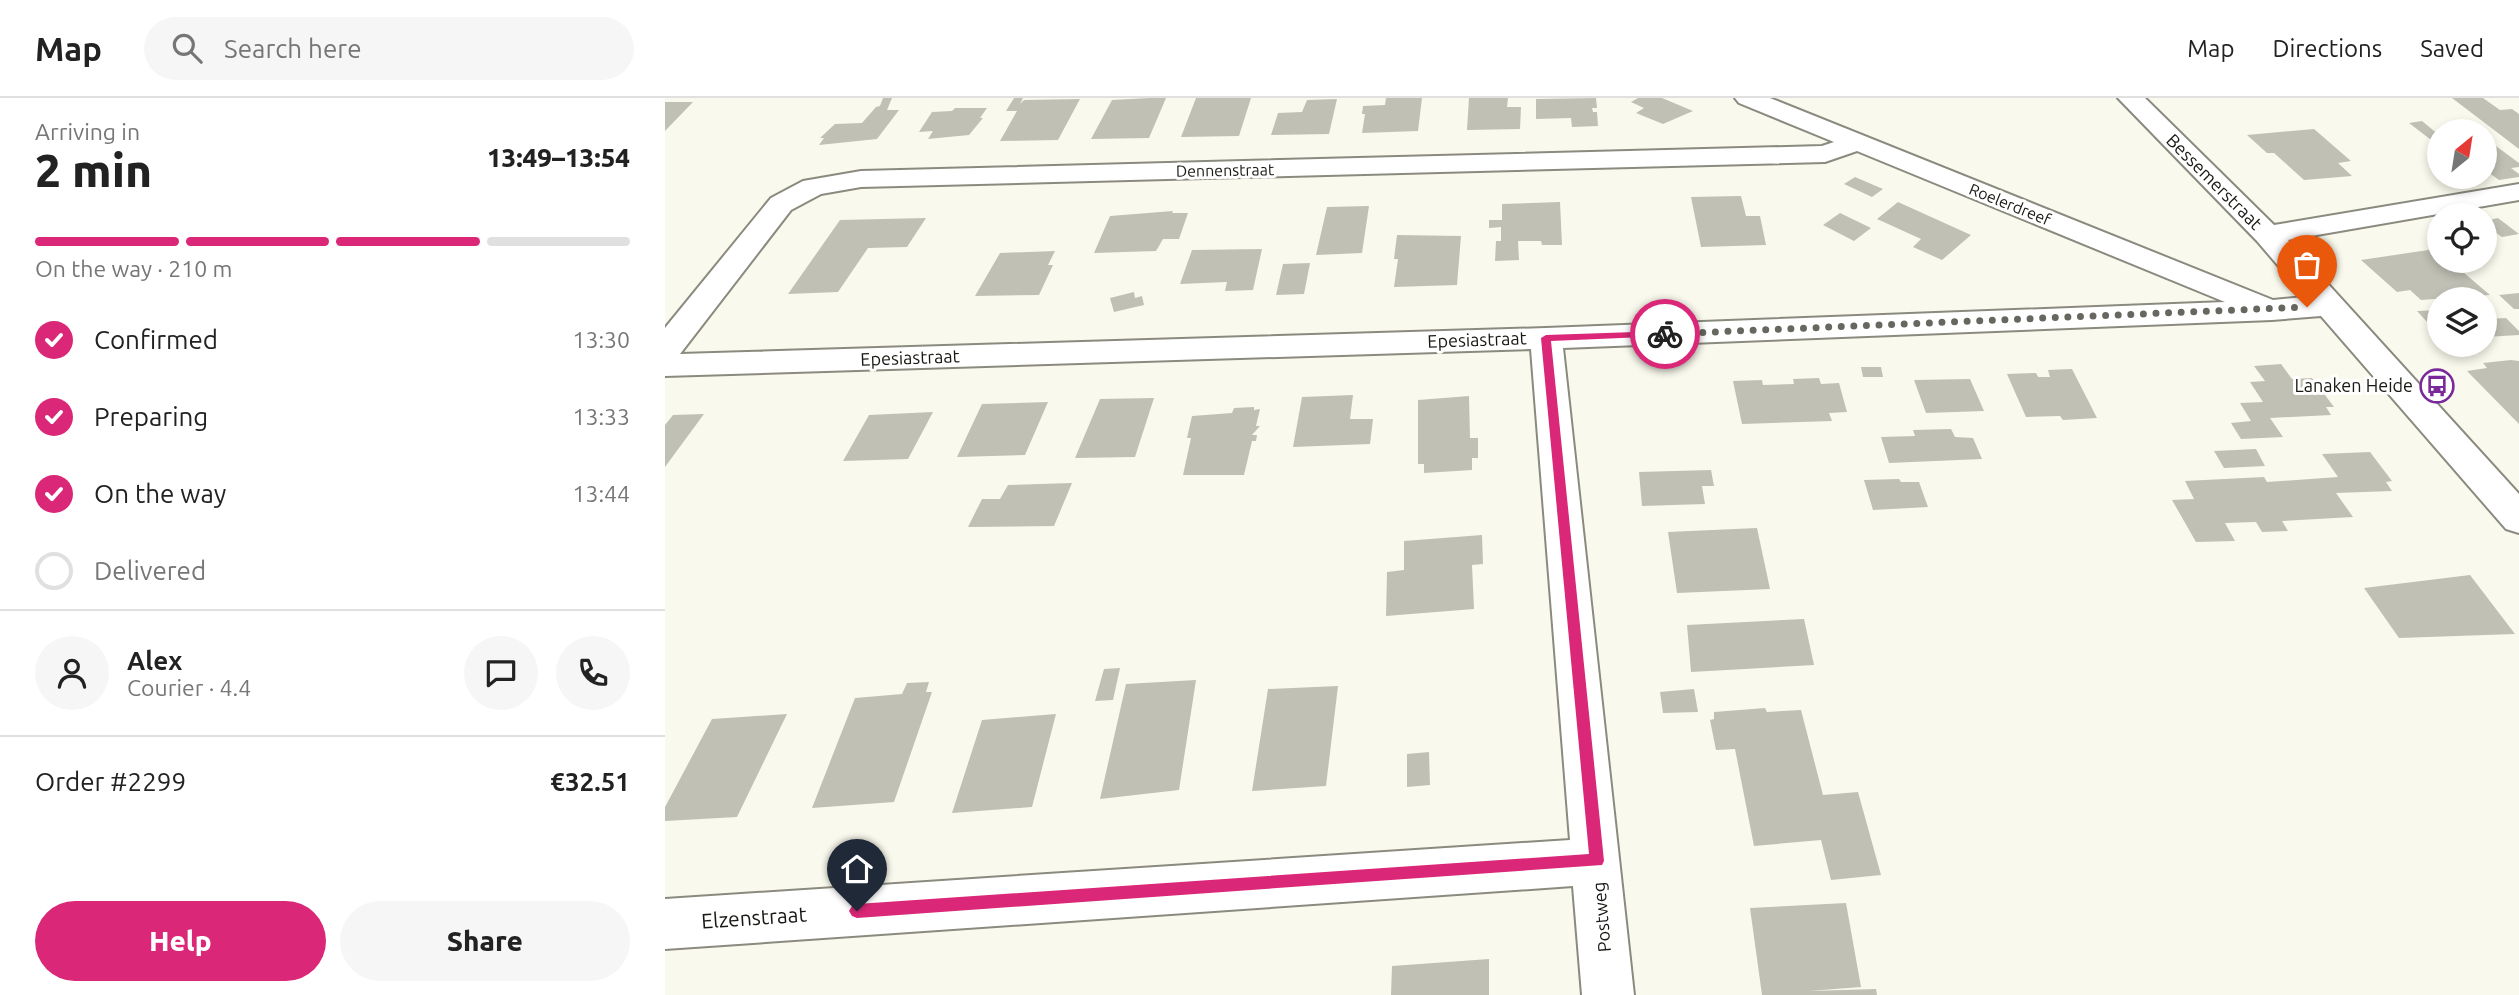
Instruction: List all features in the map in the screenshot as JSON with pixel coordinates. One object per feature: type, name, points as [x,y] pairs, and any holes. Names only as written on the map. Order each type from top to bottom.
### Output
[{"type":"street","name":"Roelerdreef","points":[[1748,98],[2272,310]]},
{"type":"street","name":"Bessemerstraat","points":[[2131,98],[2267,235],[2519,519]]},
{"type":"street","name":"Dennenstraat","points":[[665,350],[781,204],[813,187],[861,179],[1825,155],[1859,142]]},
{"type":"street","points":[[2267,235],[2519,192]]},
{"type":"street","name":"Epesiastraat","points":[[665,365],[1546,338],[2272,310],[2331,305]]},
{"type":"street","name":"Postweg","points":[[1546,338],[1608,995]]},
{"type":"street","name":"Elzenstraat","points":[[665,924],[1597,861]]},
{"type":"building","points":[[883,98],[892,98],[887,110],[899,110],[877,139],[819,145],[824,138],[820,138],[835,124],[862,123],[880,106]]},
{"type":"building","points":[[1014,98],[1023,98],[1020,104],[1024,100],[1080,99],[1058,140],[1000,141],[1017,111],[1006,111]]},
{"type":"building","points":[[1166,98],[1149,138],[1091,139],[1112,100]]},
{"type":"building","points":[[1196,98],[1251,98],[1239,136],[1181,137]]},
{"type":"building","points":[[1386,98],[1422,98],[1418,131],[1362,133],[1365,114],[1362,114],[1363,106],[1385,105]]},
{"type":"building","points":[[1469,98],[1508,98],[1507,107],[1521,107],[1520,129],[1467,130]]},
{"type":"building","points":[[1596,98],[1597,108],[1592,108],[1593,112],[1597,112],[1598,126],[1572,127],[1571,118],[1536,119],[1536,99]]},
{"type":"building","points":[[1638,98],[1662,98],[1693,111],[1663,124],[1636,113],[1644,108],[1631,102]]},
{"type":"building","points":[[2452,98],[2483,98],[2500,110],[2512,109],[2519,114],[2519,149],[2497,132],[2497,119],[2480,119]]},
{"type":"building","points":[[1337,99],[1329,134],[1271,135],[1278,113],[1302,112],[1307,100]]},
{"type":"building","points":[[665,102],[693,102],[665,131]]},
{"type":"building","points":[[955,108],[987,108],[980,118],[983,118],[969,135],[928,139],[933,131],[919,132],[932,112],[952,111]]},
{"type":"building","points":[[2422,121],[2427,125],[2427,137],[2409,123]]},
{"type":"building","points":[[2314,129],[2351,161],[2338,163],[2352,176],[2304,180],[2274,153],[2267,153],[2247,135]]},
{"type":"building","points":[[2497,147],[2519,163],[2519,167],[2511,168],[2519,177],[2499,180]]},
{"type":"building","points":[[1855,177],[1883,189],[1872,197],[1844,184]]},
{"type":"building","points":[[1741,196],[1746,216],[1760,216],[1766,245],[1701,247],[1691,197]]},
{"type":"building","points":[[1560,202],[1562,245],[1518,241],[1519,260],[1495,261],[1496,241],[1501,241],[1501,227],[1489,228],[1489,220],[1502,220],[1502,204]]},
{"type":"building","points":[[1898,202],[1971,235],[1942,260],[1913,247],[1921,239],[1877,219]]},
{"type":"building","points":[[1369,206],[1362,253],[1316,255],[1327,207]]},
{"type":"building","points":[[1173,211],[1172,213],[1188,213],[1179,239],[1163,239],[1156,251],[1094,253],[1110,216]]},
{"type":"building","points":[[1840,213],[1871,228],[1854,241],[1823,225]]},
{"type":"building","points":[[926,218],[907,247],[868,248],[838,292],[788,294],[840,220]]},
{"type":"building","points":[[2497,218],[2519,234],[2502,237],[2497,233]]},
{"type":"building","points":[[1397,235],[1461,236],[1457,285],[1394,287],[1398,259],[1394,259]]},
{"type":"building","points":[[1262,249],[1253,290],[1225,291],[1227,282],[1180,284],[1192,250]]},
{"type":"building","points":[[2427,250],[2427,273],[2464,273],[2481,287],[2427,287],[2427,300],[2421,300],[2410,290],[2397,292],[2361,260]]},
{"type":"building","points":[[1055,251],[1048,265],[1053,265],[1039,295],[975,296],[1000,253]]},
{"type":"building","points":[[1310,263],[1304,294],[1276,295],[1283,264]]},
{"type":"building","points":[[1134,292],[1135,298],[1142,296],[1144,305],[1114,312],[1110,298]]},
{"type":"building","points":[[2519,293],[2519,309],[2514,309],[2499,295]]},
{"type":"building","points":[[2417,311],[2427,311],[2427,322]]},
{"type":"building","points":[[2506,318],[2519,331],[2519,335],[2497,336],[2497,319]]},
{"type":"building","points":[[2519,361],[2519,424],[2467,371],[2487,368],[2483,363]]},
{"type":"building","points":[[2281,364],[2292,379],[2312,378],[2334,407],[2326,407],[2331,415],[2270,418],[2283,437],[2241,439],[2231,423],[2251,421],[2240,403],[2263,402],[2250,382],[2265,381],[2254,366]]},
{"type":"building","points":[[1861,367],[1881,367],[1883,377],[1863,377]]},
{"type":"building","points":[[2072,369],[2097,418],[2063,420],[2060,416],[2026,417],[2007,374],[2036,373],[2038,377],[2050,377],[2048,370]]},
{"type":"building","points":[[1819,378],[1821,384],[1839,383],[1847,412],[1829,413],[1832,421],[1742,424],[1733,381],[1762,380],[1763,385],[1794,384],[1793,379]]},
{"type":"building","points":[[1970,379],[1984,411],[1926,413],[1914,380]]},
{"type":"building","points":[[1353,395],[1350,419],[1373,419],[1370,444],[1293,447],[1302,397]]},
{"type":"building","points":[[1469,396],[1470,438],[1478,438],[1478,458],[1472,458],[1472,470],[1424,473],[1424,464],[1418,464],[1418,400]]},
{"type":"building","points":[[1154,398],[1135,457],[1075,458],[1100,399]]},
{"type":"building","points":[[1048,402],[1025,455],[957,457],[982,404]]},
{"type":"building","points":[[1254,407],[1254,410],[1260,409],[1256,426],[1260,426],[1252,435],[1257,435],[1256,441],[1252,441],[1244,475],[1183,475],[1191,438],[1187,438],[1192,416],[1232,413],[1234,408]]},
{"type":"building","points":[[933,412],[908,459],[843,461],[869,415]]},
{"type":"building","points":[[704,414],[665,467],[665,425],[673,415]]},
{"type":"building","points":[[1951,429],[1955,437],[1973,438],[1982,459],[1889,463],[1881,437],[1915,436],[1913,430]]},
{"type":"building","points":[[2256,449],[2265,466],[2224,468],[2214,451]]},
{"type":"building","points":[[2370,452],[2392,481],[2386,482],[2392,491],[2336,493],[2353,517],[2282,521],[2288,531],[2262,532],[2256,522],[2225,523],[2235,541],[2196,542],[2172,500],[2194,499],[2185,481],[2264,477],[2267,482],[2338,477],[2322,454]]},
{"type":"building","points":[[1711,470],[1714,486],[1702,486],[1705,504],[1642,506],[1639,472]]},
{"type":"building","points":[[1899,479],[1901,482],[1919,482],[1928,507],[1873,510],[1864,480]]},
{"type":"building","points":[[1072,483],[1054,526],[968,527],[982,499],[1000,499],[1008,485]]},
{"type":"building","points":[[1757,528],[1770,589],[1677,593],[1668,532]]},
{"type":"building","points":[[1482,535],[1483,564],[1472,565],[1474,609],[1386,616],[1387,572],[1404,570],[1404,541]]},
{"type":"building","points":[[2470,575],[2515,634],[2399,638],[2364,588]]},
{"type":"building","points":[[1804,619],[1814,665],[1691,672],[1687,625]]},
{"type":"building","points":[[1120,668],[1113,700],[1095,701],[1104,669]]},
{"type":"building","points":[[1196,680],[1179,790],[1100,799],[1126,684]]},
{"type":"building","points":[[929,682],[926,692],[932,692],[894,802],[812,808],[855,698],[902,694],[907,683]]},
{"type":"building","points":[[1338,686],[1326,786],[1252,791],[1268,689]]},
{"type":"building","points":[[1694,689],[1698,712],[1663,713],[1660,692]]},
{"type":"building","points":[[1765,708],[1767,712],[1801,710],[1823,795],[1858,792],[1881,875],[1831,880],[1821,840],[1754,846],[1735,749],[1716,750],[1710,720],[1714,719],[1714,712]]},
{"type":"building","points":[[787,714],[737,817],[665,821],[665,807],[712,719]]},
{"type":"building","points":[[1056,714],[1032,807],[952,813],[982,720]]},
{"type":"building","points":[[1429,752],[1430,785],[1407,787],[1407,754]]},
{"type":"building","points":[[1846,903],[1861,987],[1809,991],[1876,989],[1877,995],[1762,995],[1750,908]]},
{"type":"building","points":[[1489,959],[1489,995],[1391,995],[1392,966]]},
{"type":"way so far","points":[[1665,334],[2307,307]]},
{"type":"place","name":"Lanaken Heide","points":[[2437,386]]},
{"type":"route","points":[[857,911],[1597,861],[1546,338],[1665,334]]}]
